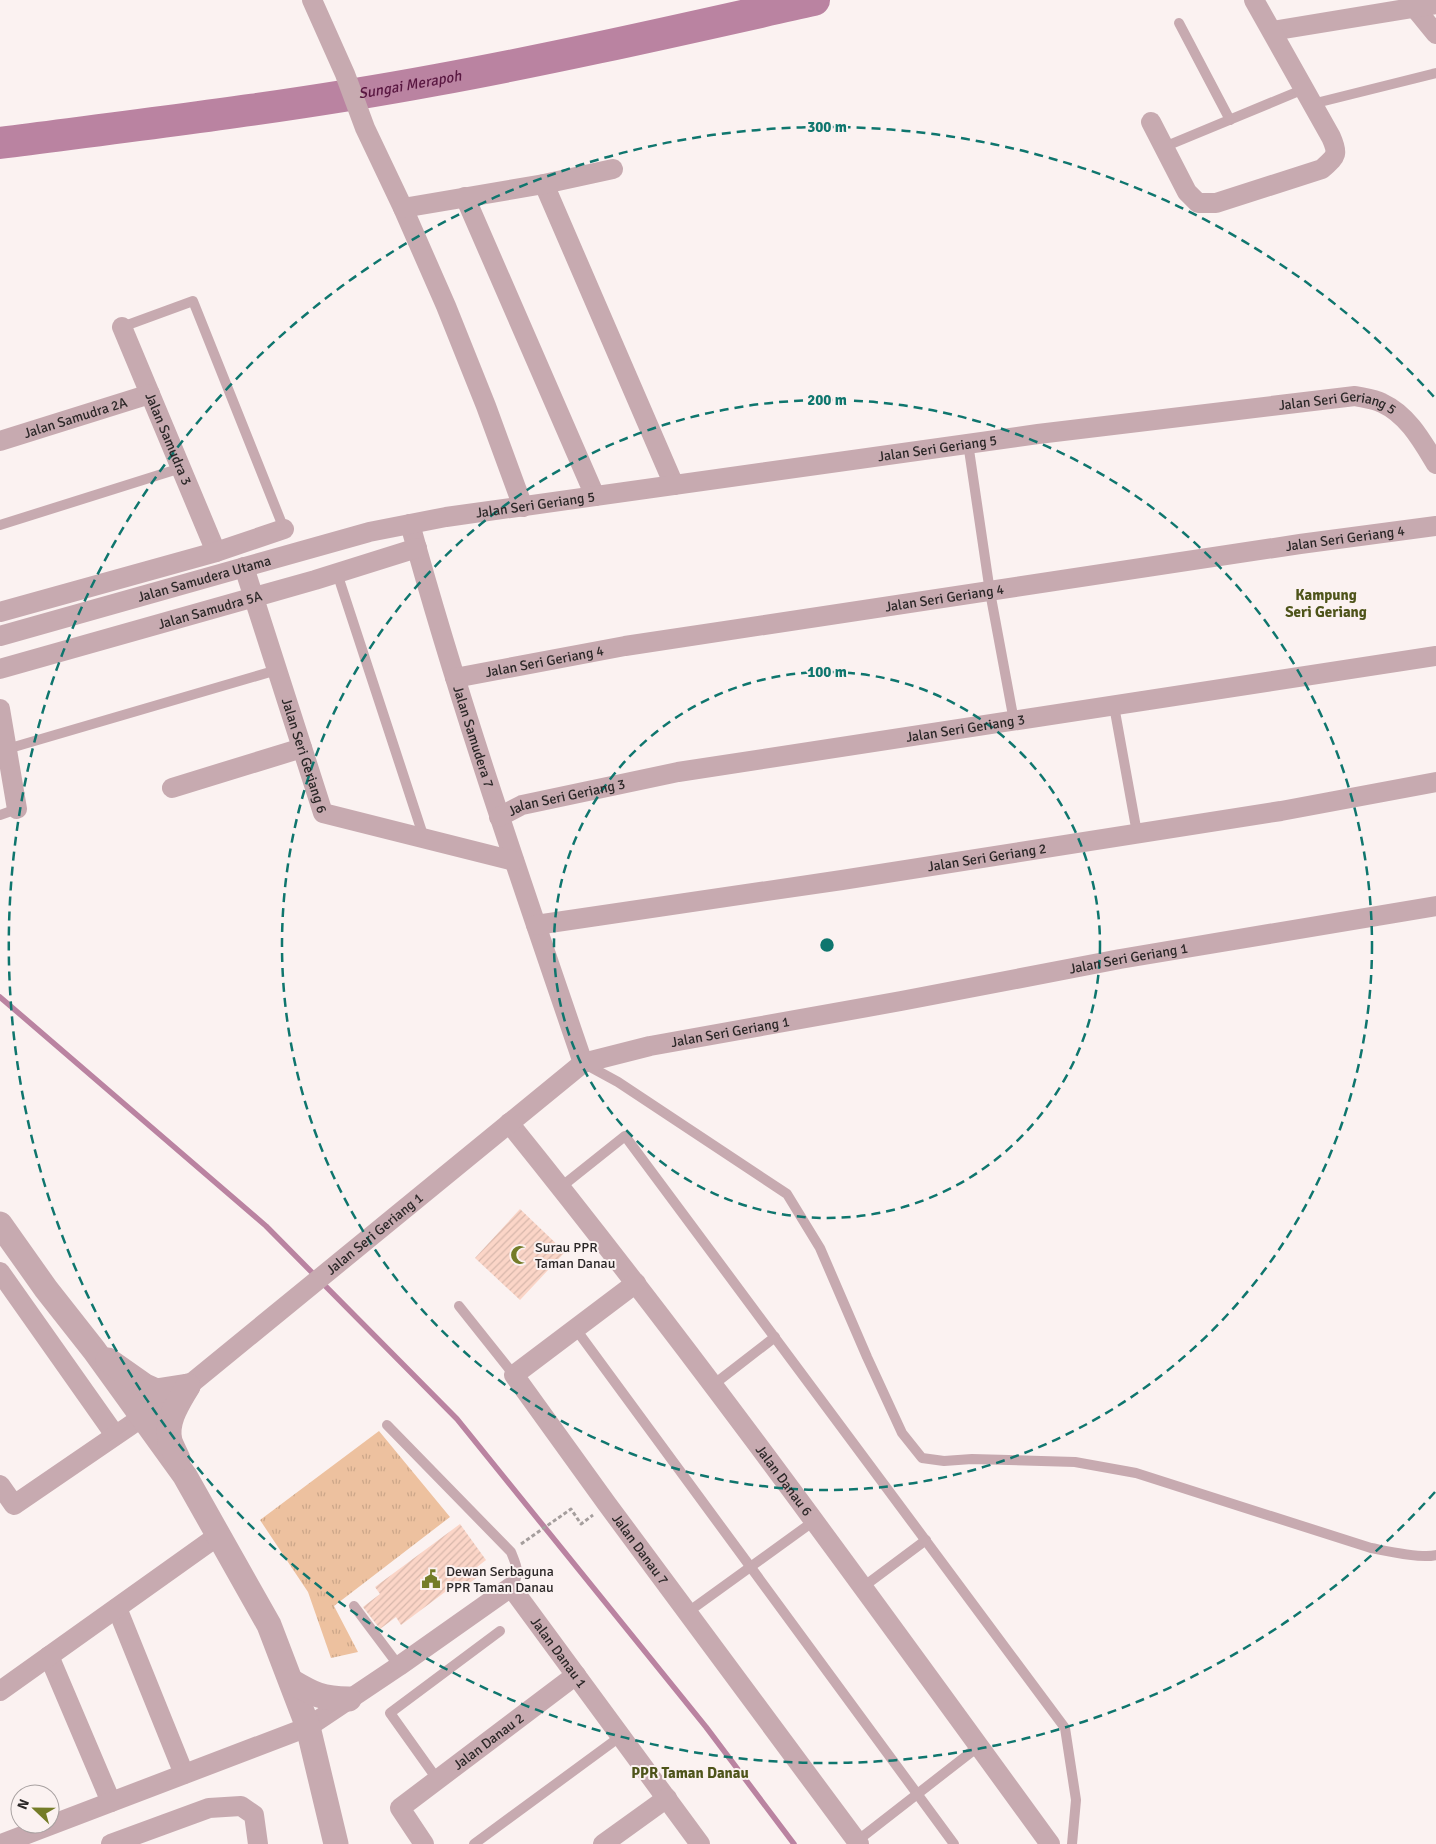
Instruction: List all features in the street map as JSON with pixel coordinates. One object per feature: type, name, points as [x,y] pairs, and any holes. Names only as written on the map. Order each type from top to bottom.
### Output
[{"type":"street","points":[[312,0],[345,74],[365,128],[450,315],[523,507]]},
{"type":"street","points":[[1151,122],[1187,192],[1198,202],[1216,203],[1322,168],[1335,158],[1337,150],[1332,137],[1254,0]]},
{"type":"street","points":[[1272,31],[1436,4]]},
{"type":"street","points":[[1414,7],[1436,34]]},
{"type":"street","points":[[403,208],[544,184],[613,169]]},
{"type":"street","points":[[544,184],[674,485]]},
{"type":"street","points":[[465,197],[595,496]]},
{"type":"street","name":"Jalan Samudra 3","points":[[122,327],[216,552]]},
{"type":"street","name":"Jalan Samudra 2A","points":[[0,441],[150,394]]},
{"type":"street","name":"Jalan Seri Geriang 5","points":[[410,524],[968,443],[1355,396],[1381,403],[1397,413],[1416,432],[1436,464]]},
{"type":"street","name":"Jalan Samudera Utama","points":[[0,636],[369,532],[410,524]]},
{"type":"street","name":"Jalan Samudera 7","points":[[410,524],[455,678],[499,817],[583,1063]]},
{"type":"street","name":"Jalan Seri Geriang 4","points":[[455,678],[625,646],[1300,544],[1436,526]]},
{"type":"street","name":"Jalan Samudera Utama","points":[[0,612],[216,552],[284,529]]},
{"type":"street","name":"Jalan Samudra 5A","points":[[0,670],[254,598],[417,548]]},
{"type":"street","name":"Jalan Seri Geriang 6","points":[[244,567],[323,813],[514,861]]},
{"type":"street","name":"Jalan Seri Geriang 3","points":[[499,817],[522,805],[678,772],[1436,656]]},
{"type":"street","points":[[0,709],[7,749],[9,812]]},
{"type":"street","points":[[172,788],[302,748]]},
{"type":"street","name":"Jalan Seri Geriang 2","points":[[536,925],[842,880],[1281,811],[1436,782]]},
{"type":"street","name":"Jalan Seri Geriang 1","points":[[0,1485],[14,1505],[188,1386],[583,1063],[650,1046],[1120,959],[1436,906]]},
{"type":"street","name":"Jalan Danau 6","points":[[510,1123],[636,1283],[713,1385],[1050,1844]]},
{"type":"street","points":[[0,1224],[185,1476],[270,1625],[308,1727],[336,1844]]},
{"type":"street","points":[[0,1272],[116,1435]]},
{"type":"street","points":[[514,1374],[636,1283]]},
{"type":"street","points":[[24,1306],[46,1289]]},
{"type":"street","points":[[94,1350],[145,1386],[156,1391],[188,1386]]},
{"type":"street","name":"Jalan Danau 7","points":[[514,1374],[858,1843]]},
{"type":"street","points":[[185,1476],[170,1440],[170,1428],[174,1409],[188,1386]]},
{"type":"street","points":[[0,1691],[219,1535]]},
{"type":"street","points":[[1,1844],[308,1727],[399,1666],[510,1586]]},
{"type":"street","name":"Jalan Danau 1","points":[[510,1586],[700,1844]]},
{"type":"street","points":[[117,1608],[184,1774]]},
{"type":"street","points":[[49,1656],[111,1802]]},
{"type":"street","name":"Jalan Danau 2","points":[[424,1844],[400,1808],[576,1675]]},
{"type":"street","points":[[291,1681],[315,1695],[333,1699],[349,1699]]},
{"type":"street","points":[[606,1843],[667,1798]]},
{"type":"street","points":[[111,1844],[208,1808],[240,1806],[254,1815],[258,1844]]},
{"type":"lane","points":[[1179,23],[1230,120]]},
{"type":"lane","points":[[1164,147],[1230,120],[1308,96],[1436,73]]},
{"type":"lane","points":[[122,327],[193,301],[284,529]]},
{"type":"lane","points":[[968,443],[990,592],[1014,721]]},
{"type":"lane","points":[[0,524],[181,468]]},
{"type":"lane","points":[[337,573],[424,838]]},
{"type":"lane","points":[[7,749],[277,670]]},
{"type":"lane","points":[[1114,706],[1137,833]]},
{"type":"lane","points":[[583,1063],[618,1082],[787,1194],[820,1248],[902,1433],[922,1458],[944,1461],[981,1459],[1074,1462],[1136,1473],[1371,1548],[1431,1557],[1436,1555]]},
{"type":"lane","points":[[561,1187],[625,1136],[1065,1728],[1076,1800],[1072,1844]]},
{"type":"lane","points":[[459,1306],[514,1374]]},
{"type":"lane","points":[[575,1328],[954,1844]]},
{"type":"lane","points":[[713,1385],[775,1337]]},
{"type":"lane","points":[[387,1425],[511,1552],[517,1568],[517,1578],[510,1586]]},
{"type":"lane","points":[[688,1612],[814,1521]]},
{"type":"lane","points":[[863,1587],[926,1540]]},
{"type":"lane","points":[[354,1606],[399,1666]]},
{"type":"lane","points":[[437,1779],[390,1713],[500,1631]]},
{"type":"lane","points":[[474,1844],[621,1736]]},
{"type":"lane","points":[[858,1843],[979,1746]]},
{"type":"path","points":[[520,1545],[571,1509],[581,1524]]},
{"type":"green space","points":[[379,1431],[450,1517],[334,1606],[358,1652],[331,1658],[308,1592],[260,1520]]},
{"type":"building","name":"Surau PPR Taman Danau","points":[[520,1209],[565,1252],[520,1300],[475,1258]]},
{"type":"building","name":"Dewan Serbaguna PPR Taman Danau","points":[[460,1524],[486,1560],[477,1567],[482,1574],[461,1589],[457,1583],[401,1625],[396,1617],[380,1629],[363,1607],[380,1594],[375,1587]]},
{"type":"waterway","name":"Sungai Merapoh","points":[[0,143],[382,90],[578,52],[814,0]]},
{"type":"waterway","points":[[0,997],[266,1226],[457,1419],[706,1727],[794,1844]]},
{"type":"place","name":"Surau PPR Taman Danau","points":[[520,1255]]},
{"type":"place","name":"Dewan Serbaguna PPR Taman Danau","points":[[431,1579]]},
{"type":"district","name":"Kampung Seri Geriang","points":[[1326,604]]},
{"type":"district","name":"PPR Taman Danau","points":[[690,1773]]}]
